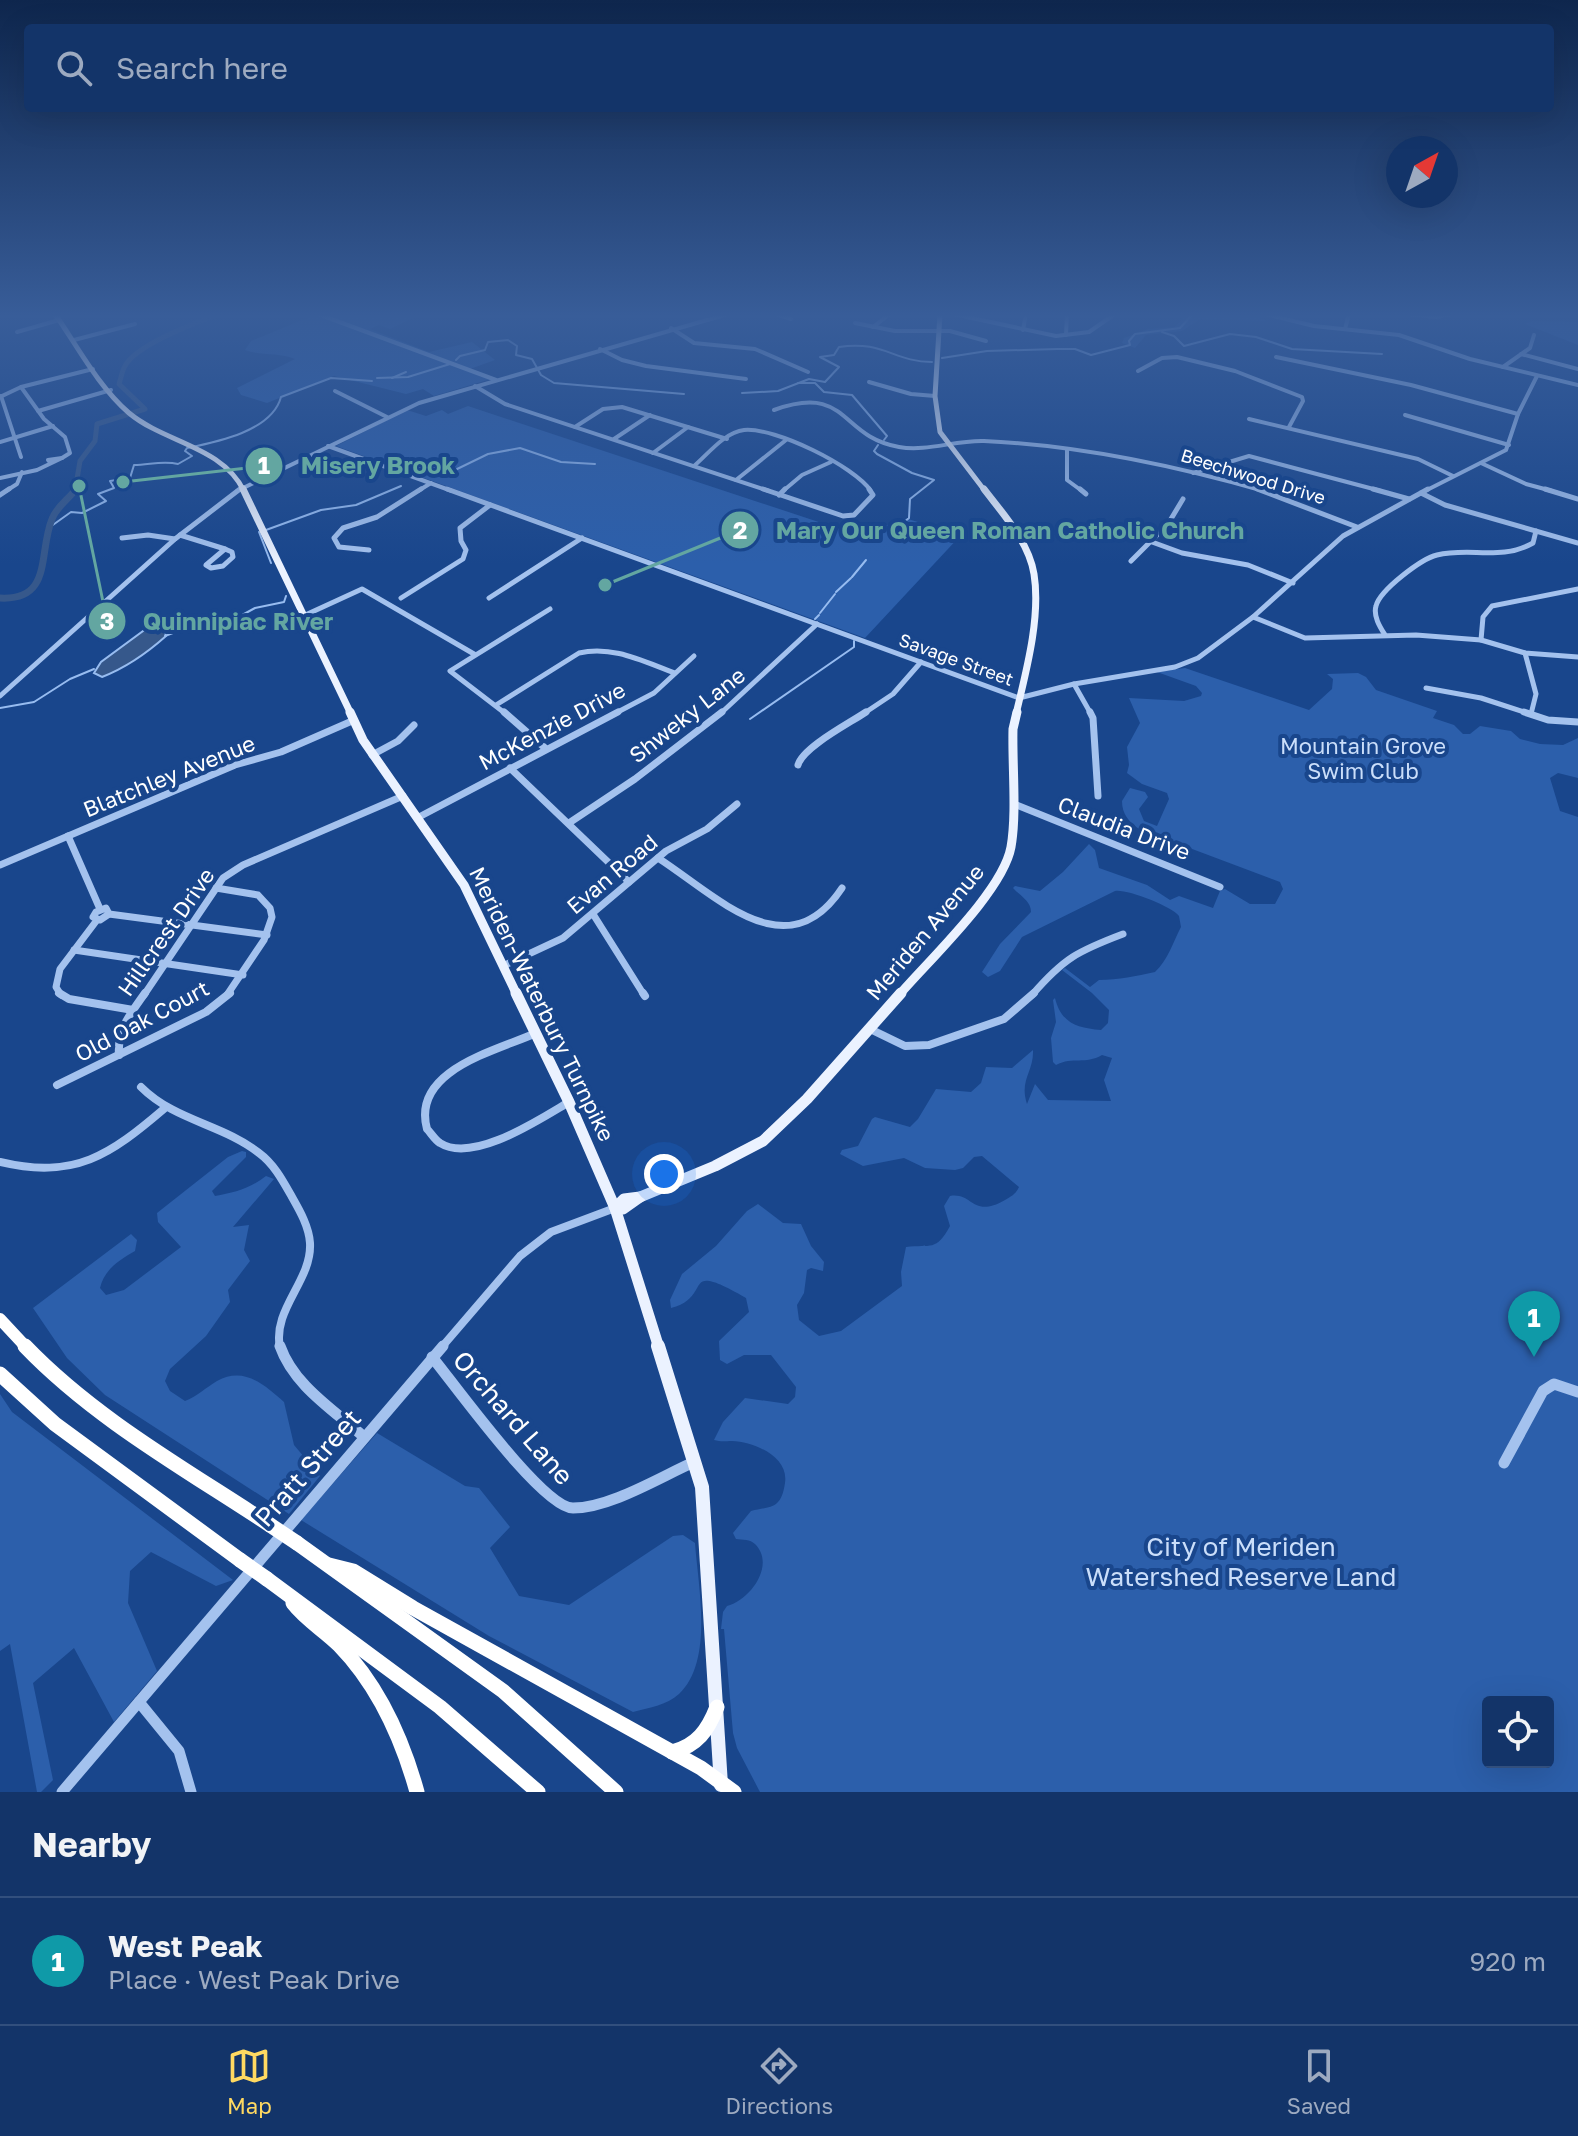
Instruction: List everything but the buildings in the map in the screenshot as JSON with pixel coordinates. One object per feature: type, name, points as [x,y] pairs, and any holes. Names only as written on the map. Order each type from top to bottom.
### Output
[{"type":"highway","points":[[0,1319],[38,1359],[94,1405],[488,1676],[561,1738],[616,1792]]},
{"type":"highway","points":[[0,1374],[55,1424],[452,1716],[538,1792]]},
{"type":"highway","points":[[329,1565],[353,1571],[413,1608],[672,1752],[725,1789]]},
{"type":"highway","points":[[288,1595],[300,1612],[334,1640],[369,1682],[398,1734],[417,1792]]},
{"type":"highway","points":[[672,1752],[698,1742],[717,1707]]},
{"type":"main road","name":"Meriden-Waterbury Turnpike","points":[[117,398],[131,414],[150,427],[194,445],[226,466],[243,487],[352,721],[372,755],[455,870],[505,965],[569,1102],[615,1208],[696,1461],[707,1523],[717,1707],[725,1789]]},
{"type":"main road","name":"Meriden Avenue","points":[[615,1208],[623,1209],[640,1197],[763,1141],[807,1099],[870,1029],[990,891],[1004,869],[1011,847],[1014,804],[1013,729],[1034,631],[1034,579],[1030,558],[1016,531],[948,444],[936,418],[935,398]]},
{"type":"street","points":[[1,398],[21,457]]},
{"type":"street","points":[[0,478],[51,463],[70,453],[71,448],[64,434],[38,411],[29,398]]},
{"type":"street","points":[[38,411],[84,398]]},
{"type":"street","points":[[348,398],[387,417]]},
{"type":"street","points":[[0,696],[178,537],[243,487],[387,417],[437,398]]},
{"type":"street","points":[[491,398],[779,495],[850,517],[873,494],[866,484],[806,447],[750,430],[738,431],[694,466]]},
{"type":"street","points":[[1289,427],[1302,398]]},
{"type":"street","points":[[1458,398],[1518,414]]},
{"type":"street","points":[[1405,415],[1509,445],[1526,398]]},
{"type":"street","name":"Beechwood Drive","points":[[774,410],[819,400],[829,403],[868,436],[885,444],[912,448],[985,441],[1132,457],[1317,509],[1357,527]]},
{"type":"street","points":[[575,427],[608,408],[625,407],[727,439]]},
{"type":"street","points":[[614,439],[650,415]]},
{"type":"street","points":[[1249,419],[1418,459],[1453,476]]},
{"type":"street","points":[[0,442],[53,426]]},
{"type":"street","points":[[653,453],[688,427]]},
{"type":"street","points":[[736,480],[786,440]]},
{"type":"street","name":"Savage Street","points":[[328,446],[1019,698],[1074,684],[1175,667],[1219,645],[1357,527],[1506,450],[1509,445]]},
{"type":"street","points":[[1067,450],[1067,480],[1086,494]]},
{"type":"street","points":[[1193,473],[1249,456],[1409,499]]},
{"type":"street","points":[[779,495],[802,475],[831,462]]},
{"type":"street","points":[[1481,463],[1526,484],[1578,499]]},
{"type":"street","points":[[0,495],[17,484],[22,472]]},
{"type":"street","points":[[369,550],[339,547],[334,538],[343,528],[377,517],[431,483]]},
{"type":"street","points":[[1421,493],[1445,505],[1578,543]]},
{"type":"street","points":[[1131,561],[1175,515],[1183,499]]},
{"type":"street","points":[[401,598],[463,559],[466,550],[458,539],[458,531],[490,505]]},
{"type":"street","points":[[1385,635],[1377,622],[1375,608],[1380,598],[1422,560],[1453,554],[1508,555],[1533,543],[1536,531]]},
{"type":"street","points":[[122,538],[148,535],[178,537],[225,549],[232,552],[231,560],[220,568],[207,566],[225,549]]},
{"type":"street","points":[[489,598],[582,538]]},
{"type":"street","points":[[1152,542],[1182,553],[1248,565],[1293,583]]},
{"type":"street","points":[[301,617],[362,589],[474,654]]},
{"type":"street","points":[[1481,640],[1482,620],[1488,607],[1502,600],[1550,596],[1578,589]]},
{"type":"street","points":[[545,748],[496,705],[451,674],[453,668],[474,654],[550,609]]},
{"type":"street","points":[[1253,617],[1305,638],[1385,635],[1481,640],[1525,653],[1578,657]]},
{"type":"street","name":"Shweky Lane","points":[[569,823],[620,791],[766,676],[817,624]]},
{"type":"street","points":[[496,705],[579,653],[593,649],[606,650],[675,673]]},
{"type":"street","points":[[1525,653],[1536,694],[1531,715]]},
{"type":"street","name":"McKenzie Drive","points":[[419,817],[654,693],[694,656]]},
{"type":"street","points":[[798,765],[800,758],[811,749],[893,694],[921,662]]},
{"type":"street","points":[[1074,684],[1093,718],[1098,796]]},
{"type":"street","points":[[1426,688],[1481,698],[1531,715],[1578,722]]},
{"type":"street","name":"Blatchley Avenue","points":[[0,865],[235,765],[292,748],[352,721]]},
{"type":"street","points":[[372,755],[398,741],[414,725]]},
{"type":"street","points":[[510,768],[629,882]]},
{"type":"street","name":"Hillcrest Drive","points":[[119,1055],[120,1031],[223,878],[243,865],[403,796]]},
{"type":"street","name":"Evan Road","points":[[505,965],[563,938],[672,847],[707,829],[737,804]]},
{"type":"street","name":"Claudia Drive","points":[[1014,804],[1220,887]]},
{"type":"street","points":[[68,836],[100,909]]},
{"type":"street","points":[[658,858],[755,920],[776,927],[794,927],[813,921],[842,888]]},
{"type":"street","points":[[133,1010],[61,995],[56,979],[97,920],[109,914],[267,935],[272,917],[265,901],[248,892],[216,888]]},
{"type":"street","points":[[97,920],[94,914],[100,909],[109,909],[109,914]]},
{"type":"street","points":[[593,914],[645,996]]},
{"type":"street","points":[[870,1029],[905,1046],[929,1045],[1004,1019],[1022,1006],[1056,967],[1076,952],[1123,934]]},
{"type":"street","name":"Old Oak Court","points":[[57,1085],[206,1012],[225,998],[267,935]]},
{"type":"street","points":[[74,950],[243,975]]},
{"type":"street","points":[[536,1033],[453,1072],[434,1087],[424,1109],[427,1128],[441,1145],[464,1150],[489,1143],[569,1102]]},
{"type":"street","points":[[141,1087],[165,1108],[258,1151],[277,1172],[310,1241],[306,1263],[280,1324],[280,1345],[286,1361],[300,1378],[364,1437]]},
{"type":"street","points":[[0,1162],[27,1168],[70,1167],[103,1151],[165,1108]]},
{"type":"street","name":"Pratt Street","points":[[62,1792],[432,1357],[535,1243],[551,1232],[615,1208]]},
{"type":"street","name":"Orchard Lane","points":[[432,1357],[533,1482],[561,1506],[574,1508],[602,1503],[696,1461]]},
{"type":"street","points":[[1504,1463],[1543,1391],[1554,1384],[1578,1392]]},
{"type":"street","points":[[139,1702],[179,1751],[185,1762],[191,1792]]},
{"type":"green space","points":[[250,398],[280,398],[267,403]]},
{"type":"green space","points":[[468,406],[855,534],[908,519],[961,535],[865,638],[336,446],[407,410],[426,416],[442,410],[448,414]]},
{"type":"green space","name":"City of Meriden Watershed Reserve Land","points":[[1185,668],[1309,710],[1332,689],[1333,679],[1327,674],[1358,673],[1366,677],[1376,690],[1437,711],[1433,718],[1454,725],[1463,734],[1470,734],[1480,726],[1511,731],[1520,739],[1540,744],[1563,745],[1578,738],[1578,778],[1558,773],[1550,778],[1560,811],[1578,817],[1578,1792],[760,1792],[737,1748],[733,1733],[724,1629],[721,1629],[723,1612],[752,1589],[758,1581],[763,1562],[755,1544],[736,1539],[733,1533],[751,1511],[778,1502],[783,1492],[785,1474],[776,1459],[760,1448],[741,1442],[714,1440],[723,1422],[745,1398],[788,1404],[795,1397],[796,1387],[771,1355],[744,1355],[727,1364],[720,1360],[719,1341],[749,1312],[746,1298],[704,1281],[684,1303],[671,1308],[670,1300],[682,1274],[716,1246],[747,1211],[758,1204],[783,1223],[801,1224],[811,1246],[824,1262],[823,1271],[807,1270],[804,1293],[797,1305],[799,1320],[819,1336],[841,1331],[902,1286],[901,1272],[906,1247],[932,1245],[941,1240],[950,1226],[944,1206],[950,1196],[986,1207],[1010,1197],[1019,1187],[982,1156],[974,1157],[963,1168],[955,1170],[925,1168],[904,1158],[863,1166],[840,1154],[842,1150],[858,1146],[872,1119],[875,1117],[910,1127],[936,1089],[971,1092],[981,1083],[986,1067],[1012,1068],[1033,1050],[1025,1089],[1027,1104],[1035,1084],[1048,1100],[1111,1101],[1104,1080],[1112,1058],[1102,1055],[1056,1065],[1053,1062],[1051,1038],[1056,1022],[1055,998],[1061,1013],[1077,1026],[1101,1030],[1108,1023],[1109,1010],[1062,970],[1065,968],[1090,987],[1099,980],[1155,972],[1181,927],[1179,916],[1148,899],[1115,891],[1022,937],[1000,971],[988,977],[982,972],[1000,944],[1031,912],[1027,902],[1013,888],[1040,891],[1089,844],[1095,850],[1099,868],[1147,885],[1170,900],[1179,896],[1213,908],[1220,891],[1225,889],[1250,904],[1275,904],[1283,889],[1280,882],[1139,829],[1129,820],[1122,806],[1130,788],[1145,792],[1148,797],[1139,809],[1144,821],[1157,826],[1169,799],[1167,793],[1142,784],[1127,773],[1127,747],[1140,723],[1129,698],[1184,701],[1201,696],[1196,686],[1157,672]]},
{"type":"green space","points":[[246,1152],[246,1157],[212,1191],[215,1196],[222,1195],[248,1187],[266,1176],[274,1179],[233,1227],[249,1225],[244,1250],[250,1261],[228,1290],[230,1302],[206,1336],[170,1369],[165,1381],[170,1391],[185,1401],[227,1377],[245,1377],[262,1384],[284,1402],[294,1445],[320,1476],[289,1514],[105,1395],[67,1358],[33,1308],[131,1234],[137,1240],[135,1251],[109,1271],[100,1288],[106,1295],[124,1290],[181,1247],[158,1222],[157,1213],[228,1157]]},
{"type":"green space","points":[[0,1394],[12,1412],[233,1580],[216,1586],[151,1552],[130,1571],[128,1603],[157,1671],[114,1722],[74,1648],[33,1683],[53,1780],[41,1792],[37,1792],[10,1644],[0,1651]]},
{"type":"green space","points":[[377,1433],[465,1486],[479,1488],[510,1527],[490,1548],[519,1596],[569,1605],[673,1536],[683,1535],[695,1543],[700,1643],[690,1680],[679,1694],[663,1703],[633,1712],[489,1636],[301,1520]]},
{"type":"shaded area","points":[[154,623],[164,629],[166,636],[159,642],[136,660],[111,673],[102,677],[94,673],[101,662]]},
{"type":"waterway","points":[[75,490],[80,461],[95,441],[97,424],[145,409],[133,398]]},
{"type":"waterway","points":[[50,527],[71,512],[82,513],[106,501],[98,494],[114,488],[110,481],[130,478],[134,465],[178,464],[192,456],[185,451],[187,448],[228,438],[255,426],[276,409],[281,398]]},
{"type":"waterway","points":[[854,398],[887,436],[884,440]]},
{"type":"waterway","points":[[878,445],[874,451],[877,454],[912,473],[934,480],[910,499],[909,518],[898,527]]},
{"type":"waterway","points":[[417,475],[453,471],[488,454],[520,448],[561,462],[595,464]]},
{"type":"waterway","points":[[266,530],[321,510],[356,505],[401,486]]},
{"type":"waterway","points":[[0,598],[17,597],[29,592],[36,583],[52,519],[75,490]]},
{"type":"waterway","points":[[259,532],[271,563]]},
{"type":"waterway","points":[[852,577],[866,560]]},
{"type":"waterway","points":[[836,592],[851,578]]},
{"type":"waterway","points":[[820,613],[835,594]]},
{"type":"waterway","points":[[165,636],[186,628],[206,630],[226,618],[233,620],[255,608],[284,602],[286,596]]},
{"type":"waterway","points":[[815,619],[819,615]]},
{"type":"waterway","points":[[750,719],[854,647],[854,641]]},
{"type":"waterway","points":[[0,708],[34,702],[70,679],[94,669]]},
{"type":"place","name":"Misery Brook","points":[[123,482]]},
{"type":"place","name":"Quinnipiac River","points":[[79,486]]},
{"type":"place","name":"Mary Our Queen Roman Catholic Church","points":[[605,585]]},
{"type":"place","name":"West Peak","points":[[1534,1357]]},
{"type":"park label","name":"Mountain Grove Swim Club","points":[[1363,758]]}]
